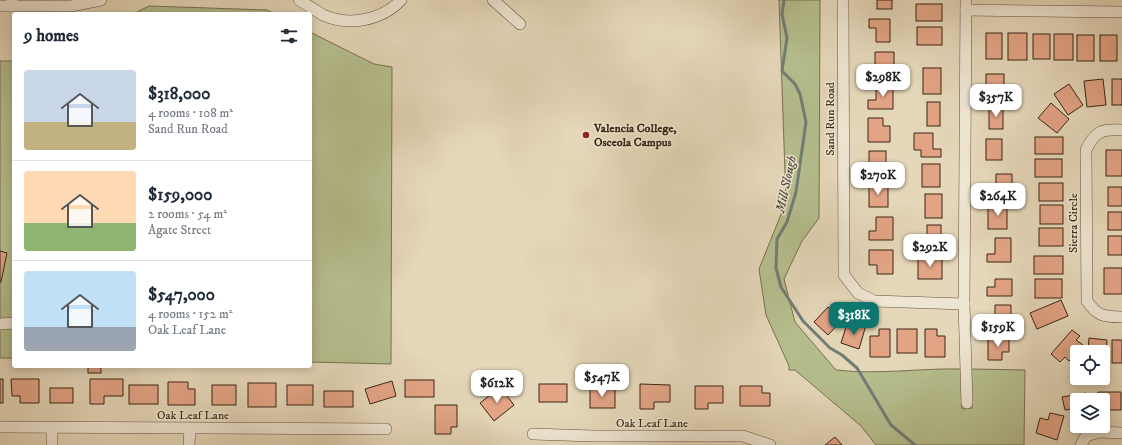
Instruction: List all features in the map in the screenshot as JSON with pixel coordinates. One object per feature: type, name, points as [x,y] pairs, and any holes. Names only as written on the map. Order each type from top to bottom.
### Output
[{"type":"street","points":[[0,6],[12,3],[71,6],[101,0]]},
{"type":"street","points":[[299,0],[325,15],[348,21],[366,20],[383,14],[401,0]]},
{"type":"street","points":[[493,0],[520,24]]},
{"type":"street","name":"Sand Run Road","points":[[843,0],[844,275],[858,293],[874,301],[964,304]]},
{"type":"street","points":[[967,402],[964,304],[966,5],[1122,12]]},
{"type":"street","name":"Sierra Circle","points":[[1122,130],[1107,129],[1093,136],[1086,150],[1087,301],[1094,312],[1111,317],[1122,317]]},
{"type":"street","points":[[0,324],[12,323]]},
{"type":"street","name":"Oak Leaf Lane","points":[[0,427],[386,429]]},
{"type":"street","points":[[52,428],[52,445]]},
{"type":"street","points":[[189,445],[190,428]]},
{"type":"street","points":[[1084,441],[1099,432],[1122,433]]},
{"type":"street","name":"Oak Leaf Lane","points":[[533,434],[593,441],[743,436],[770,445]]},
{"type":"green space","points":[[779,0],[820,0],[819,218],[802,241],[784,279],[795,322],[836,370],[884,372],[961,369],[962,409],[972,408],[971,369],[1025,370],[1024,445],[876,445],[861,426],[795,370],[789,370],[789,366],[766,315],[759,269],[786,202]]},
{"type":"green space","points":[[149,6],[267,10],[271,12],[137,12]]},
{"type":"green space","points":[[312,33],[374,64],[392,67],[391,364],[312,362]]},
{"type":"green space","points":[[0,61],[12,61],[12,358],[0,358]]},
{"type":"building","points":[[877,0],[892,0],[892,9],[877,9]]},
{"type":"building","points":[[916,4],[942,4],[942,21],[916,21]]},
{"type":"building","points":[[869,19],[890,19],[890,42],[876,42],[876,28],[869,28]]},
{"type":"building","points":[[917,27],[942,27],[942,45],[917,45]]},
{"type":"building","points":[[986,33],[1002,33],[1002,59],[986,59]]},
{"type":"building","points":[[1008,33],[1027,33],[1027,60],[1008,60]]},
{"type":"building","points":[[1033,34],[1050,34],[1050,59],[1033,59]]},
{"type":"building","points":[[1054,34],[1073,34],[1073,60],[1054,60]]},
{"type":"building","points":[[1077,35],[1094,35],[1094,61],[1077,61]]},
{"type":"building","points":[[1100,35],[1117,35],[1117,61],[1100,61]]},
{"type":"building","points":[[875,52],[894,52],[894,75],[869,75],[869,67],[875,67]]},
{"type":"building","points":[[923,68],[941,68],[941,94],[923,94]]},
{"type":"building","points":[[986,74],[1004,74],[1004,97],[986,97]]},
{"type":"building","points":[[1103,79],[1106,105],[1087,107],[1084,81]]},
{"type":"building","points":[[1112,79],[1122,79],[1122,105],[1112,105]]},
{"type":"building","points":[[1069,84],[1083,105],[1068,115],[1054,94]]},
{"type":"building","points":[[876,85],[893,85],[893,109],[868,109],[868,100],[876,100]]},
{"type":"building","points":[[927,102],[940,102],[940,126],[927,126]]},
{"type":"building","points":[[1051,103],[1069,119],[1057,133],[1038,118]]},
{"type":"building","points":[[989,106],[1003,106],[1003,129],[989,129]]},
{"type":"building","points":[[868,118],[883,118],[883,126],[890,126],[890,142],[868,142]]},
{"type":"building","points":[[914,133],[933,133],[933,149],[941,149],[941,157],[921,157],[921,150],[914,150]]},
{"type":"building","points":[[1035,137],[1063,137],[1063,154],[1035,154]]},
{"type":"building","points":[[986,139],[1002,139],[1002,160],[986,160]]},
{"type":"building","points":[[1106,150],[1122,150],[1122,176],[1106,176]]},
{"type":"building","points":[[869,151],[886,151],[886,175],[869,175]]},
{"type":"building","points":[[1035,159],[1062,159],[1062,177],[1035,177]]},
{"type":"building","points":[[922,164],[940,164],[940,187],[922,187]]},
{"type":"building","points":[[996,174],[1012,174],[1012,196],[988,196],[988,186],[996,186]]},
{"type":"building","points":[[1039,183],[1063,183],[1063,201],[1039,201]]},
{"type":"building","points":[[869,185],[888,185],[888,207],[869,207]]},
{"type":"building","points":[[1108,187],[1122,187],[1122,206],[1108,206]]},
{"type":"building","points":[[925,194],[942,194],[942,218],[925,218]]},
{"type":"building","points":[[988,205],[1007,205],[1007,229],[988,229]]},
{"type":"building","points":[[1040,205],[1063,205],[1063,224],[1040,224]]},
{"type":"building","points":[[1108,212],[1122,212],[1122,230],[1108,230]]},
{"type":"building","points":[[876,217],[893,217],[893,240],[869,240],[869,231],[876,231]]},
{"type":"building","points":[[927,225],[941,225],[941,248],[927,248]]},
{"type":"building","points":[[1039,228],[1063,228],[1063,246],[1039,246]]},
{"type":"building","points":[[1108,236],[1122,236],[1122,255],[1108,255]]},
{"type":"building","points":[[995,238],[1011,238],[1011,262],[987,262],[987,254],[995,254]]},
{"type":"building","points":[[869,250],[893,250],[893,274],[877,274],[877,265],[869,265]]},
{"type":"building","points":[[0,251],[7,253],[1,282],[0,282]]},
{"type":"building","points":[[918,256],[942,256],[942,279],[918,279]]},
{"type":"building","points":[[1034,256],[1063,256],[1063,274],[1034,274]]},
{"type":"building","points":[[1104,268],[1122,268],[1122,294],[1104,294]]},
{"type":"building","points":[[995,279],[1012,279],[1012,296],[987,296],[987,287],[995,287]]},
{"type":"building","points":[[1035,279],[1062,279],[1062,298],[1035,298]]},
{"type":"building","points":[[1061,300],[1068,316],[1037,329],[1030,313]]},
{"type":"building","points":[[995,305],[1011,305],[1011,328],[988,328],[988,319],[995,319]]},
{"type":"building","points":[[828,307],[842,320],[828,335],[814,322]]},
{"type":"building","points":[[855,322],[866,325],[859,349],[841,343],[846,327],[853,329]]},
{"type":"building","points":[[879,329],[890,329],[890,357],[870,357],[870,336],[879,336]]},
{"type":"building","points":[[897,329],[917,329],[917,353],[897,353]]},
{"type":"building","points":[[925,329],[937,329],[937,336],[945,336],[945,357],[925,357]]},
{"type":"building","points":[[1072,330],[1080,336],[1076,340],[1083,345],[1070,345],[1069,361],[1065,357],[1060,362],[1051,354]]},
{"type":"building","points":[[988,337],[1009,337],[1009,352],[1002,352],[1002,360],[988,360]]},
{"type":"building","points":[[1089,338],[1107,340],[1107,345],[1088,345]]},
{"type":"building","points":[[1112,340],[1122,340],[1122,363],[1112,363]]},
{"type":"building","points":[[88,368],[101,368],[101,373],[88,373]]},
{"type":"building","points":[[0,379],[3,379],[3,403],[0,403]]},
{"type":"building","points":[[11,379],[39,379],[39,403],[20,403],[20,396],[12,396]]},
{"type":"building","points":[[90,379],[123,379],[123,396],[104,396],[104,404],[90,404]]},
{"type":"building","points":[[405,380],[434,380],[434,397],[405,397]]},
{"type":"building","points":[[392,381],[396,396],[370,404],[365,389]]},
{"type":"building","points":[[168,382],[188,382],[188,389],[195,389],[195,405],[168,405]]},
{"type":"building","points":[[248,383],[276,383],[276,407],[248,407]]},
{"type":"building","points":[[539,384],[567,384],[567,402],[539,402]]},
{"type":"building","points":[[640,384],[670,385],[670,402],[654,402],[654,409],[640,409]]},
{"type":"building","points":[[129,385],[158,385],[158,404],[129,404]]},
{"type":"building","points":[[212,385],[236,385],[236,405],[212,405]]},
{"type":"building","points":[[287,385],[313,385],[313,405],[287,405]]},
{"type":"building","points":[[695,386],[723,386],[723,403],[708,403],[708,409],[695,409]]},
{"type":"building","points":[[740,386],[762,386],[762,393],[770,393],[770,406],[740,406]]},
{"type":"building","points":[[500,387],[514,405],[494,421],[480,403]]},
{"type":"building","points":[[50,388],[73,388],[73,403],[50,403]]},
{"type":"building","points":[[590,389],[615,389],[615,408],[590,408]]},
{"type":"building","points":[[324,391],[353,391],[353,407],[324,407]]},
{"type":"building","points":[[1121,392],[1121,410],[1110,410],[1110,393],[1098,393]]},
{"type":"building","points":[[1070,396],[1070,409],[1065,410],[1062,397]]},
{"type":"building","points":[[435,405],[457,405],[457,427],[451,427],[451,434],[435,434]]},
{"type":"building","points":[[1050,413],[1064,416],[1057,440],[1036,433],[1040,418],[1048,420]]},
{"type":"building","points":[[835,437],[842,445],[825,445]]},
{"type":"waterway","name":"Mill Slough","points":[[784,0],[782,14],[787,38],[782,71],[795,84],[800,94],[806,122],[796,192],[787,222],[777,239],[776,268],[781,287],[803,321],[830,348],[842,355],[857,368],[891,425],[915,445]]},
{"type":"place","name":"Valencia College, Osceola Campus","points":[[586,135]]}]
